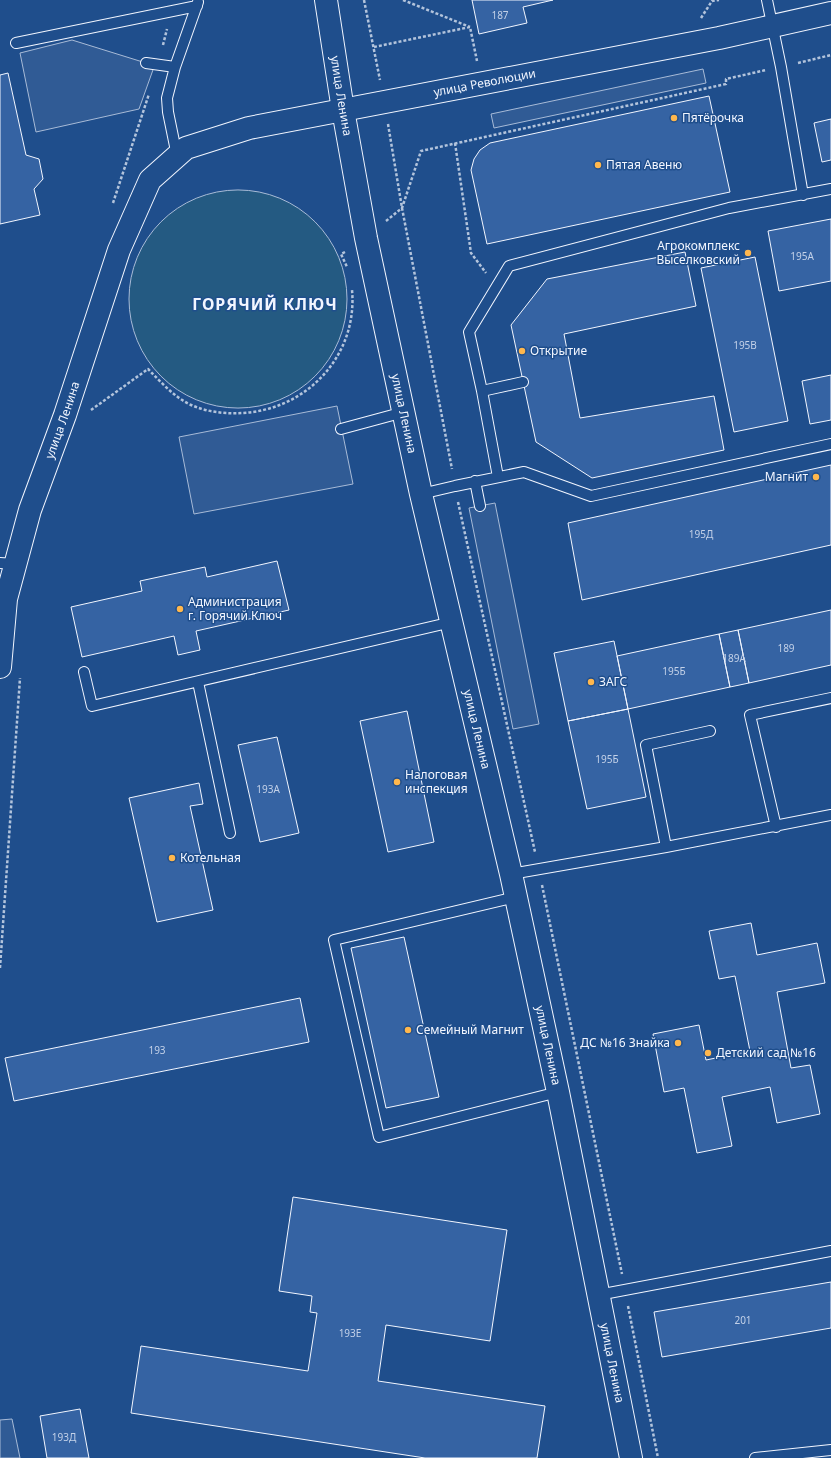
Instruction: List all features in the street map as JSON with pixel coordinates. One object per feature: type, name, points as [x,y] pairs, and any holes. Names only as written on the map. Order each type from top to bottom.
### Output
[{"type":"street","name":"улица Ленина","points":[[326,0],[343,110],[366,238],[421,494],[516,897],[558,1092],[631,1458]]},
{"type":"street","name":"улица Революции","points":[[150,180],[186,148],[249,128],[718,38],[831,12]]},
{"type":"street","name":"улица Ленина","points":[[10,669],[6,599],[8,564],[30,510],[65,415],[119,250],[150,180]]},
{"type":"lane","points":[[767,0],[781,67],[803,195]]},
{"type":"lane","points":[[16,43],[198,3]]},
{"type":"lane","points":[[177,156],[168,112],[167,98],[175,66],[198,3]]},
{"type":"lane","points":[[146,63],[175,66]]},
{"type":"lane","points":[[498,477],[482,390],[469,332],[509,266],[729,208],[831,189]]},
{"type":"lane","points":[[816,192],[831,196]]},
{"type":"lane","points":[[482,390],[524,382]]},
{"type":"lane","points":[[341,429],[404,412]]},
{"type":"lane","points":[[421,494],[524,472],[591,496],[831,444]]},
{"type":"lane","points":[[475,482],[480,506]]},
{"type":"lane","points":[[84,672],[92,706],[452,622]]},
{"type":"lane","points":[[198,682],[230,833]]},
{"type":"lane","points":[[776,826],[750,715],[831,698]]},
{"type":"lane","points":[[666,847],[646,745],[710,731]]},
{"type":"lane","points":[[511,874],[831,816]]},
{"type":"lane","points":[[516,897],[334,940],[379,1137],[558,1092]]},
{"type":"lane","points":[[598,1295],[831,1251]]},
{"type":"lane","points":[[755,1458],[831,1450]]},
{"type":"path","points":[[364,0],[455,486],[538,868],[658,1458]]},
{"type":"path","points":[[403,0],[470,27]]},
{"type":"path","points":[[712,0],[719,0]]},
{"type":"path","points":[[374,47],[470,27]]},
{"type":"path","points":[[470,27],[477,64]]},
{"type":"path","points":[[455,144],[472,252],[496,287]]},
{"type":"path","points":[[0,968],[10,669]]},
{"type":"shaded area","points":[[72,40],[146,63],[154,67],[139,109],[36,132],[20,53]]},
{"type":"shaded area","points":[[703,69],[706,83],[494,128],[491,114]]},
{"type":"shaded area","points":[[227,190],[249,190],[280,198],[299,208],[315,222],[329,238],[339,257],[347,288],[347,310],[339,341],[329,360],[315,376],[299,390],[280,400],[249,408],[227,408],[196,400],[177,390],[161,376],[147,360],[137,341],[131,320],[129,310],[129,288],[137,257],[147,238],[161,222],[177,208],[196,198],[217,192]]},
{"type":"shaded area","points":[[337,406],[353,484],[194,514],[179,437]]},
{"type":"shaded area","points":[[495,503],[539,724],[513,729],[469,508]]},
{"type":"shaded area","points":[[12,1419],[20,1458],[0,1458],[0,1420]]},
{"type":"building","points":[[472,0],[553,0],[523,7],[527,23],[479,34]]},
{"type":"building","points":[[8,73],[26,155],[39,159],[43,179],[34,189],[40,215],[0,224],[0,75]]},
{"type":"building","name":"Пятая Авеню","points":[[709,96],[730,192],[487,244],[471,170],[474,159],[480,150],[490,143]]},
{"type":"building","points":[[831,119],[831,160],[822,162],[814,123]]},
{"type":"building","points":[[831,219],[831,281],[779,291],[768,231]]},
{"type":"building","points":[[685,252],[696,306],[564,334],[580,418],[714,396],[724,450],[592,478],[536,442],[511,325],[547,279]]},
{"type":"building","points":[[755,257],[788,421],[734,432],[701,268]]},
{"type":"building","points":[[831,375],[831,420],[810,424],[802,381]]},
{"type":"building","points":[[831,465],[831,545],[582,600],[568,523]]},
{"type":"building","name":"Администрация г. Горячий Ключ","points":[[277,561],[289,610],[196,631],[200,650],[178,655],[174,636],[82,657],[71,607],[142,591],[140,581],[205,567],[207,577]]},
{"type":"building","points":[[831,610],[831,665],[749,683],[738,630]]},
{"type":"building","points":[[738,630],[749,683],[730,687],[719,634]]},
{"type":"building","points":[[719,634],[730,687],[628,709],[617,656]]},
{"type":"building","name":"ЗАГС","points":[[614,641],[628,709],[568,721],[554,653]]},
{"type":"building","points":[[628,709],[646,797],[587,809],[568,721]]},
{"type":"building","name":"Налоговая инспекция","points":[[407,711],[434,842],[388,852],[360,721]]},
{"type":"building","points":[[277,737],[299,833],[260,842],[238,745]]},
{"type":"building","name":"Котельная","points":[[199,783],[203,804],[190,806],[213,910],[157,922],[129,798]]},
{"type":"building","name":"ДС №16 Знайка","points":[[751,923],[757,955],[817,943],[825,983],[777,992],[791,1068],[810,1065],[820,1114],[777,1123],[770,1087],[722,1097],[732,1146],[697,1153],[684,1088],[664,1092],[653,1034],[699,1025],[706,1060],[750,1051],[735,976],[719,979],[709,931]]},
{"type":"building","points":[[404,937],[439,1097],[386,1108],[351,948]]},
{"type":"building","points":[[300,998],[309,1042],[14,1101],[5,1058]]},
{"type":"building","points":[[293,1197],[507,1230],[490,1341],[386,1325],[378,1381],[545,1406],[537,1458],[425,1458],[131,1413],[141,1346],[308,1371],[317,1313],[310,1312],[312,1296],[279,1291]]},
{"type":"building","points":[[831,1282],[831,1328],[662,1357],[654,1312]]},
{"type":"building","points":[[80,1409],[89,1458],[47,1458],[40,1416]]},
{"type":"place","name":"Пятёрочка","points":[[674,118]]},
{"type":"place","name":"Пятая Авеню","points":[[598,165]]},
{"type":"place","name":"Агрокомплекс Выселковский","points":[[748,253]]},
{"type":"place","name":"Открытие","points":[[522,351]]},
{"type":"place","name":"Магнит","points":[[816,477]]},
{"type":"place","name":"Администрация г. Горячий Ключ","points":[[180,609]]},
{"type":"place","name":"ЗАГС","points":[[591,682]]},
{"type":"place","name":"Налоговая инспекция","points":[[397,782]]},
{"type":"place","name":"Котельная","points":[[172,858]]},
{"type":"place","name":"Семейный Магнит","points":[[408,1030]]},
{"type":"place","name":"ДС №16 Знайка","points":[[678,1043]]},
{"type":"place","name":"Детский сад №16","points":[[708,1053]]},
{"type":"district","name":"ГОРЯЧИЙ КЛЮЧ","points":[[265,304]]}]
